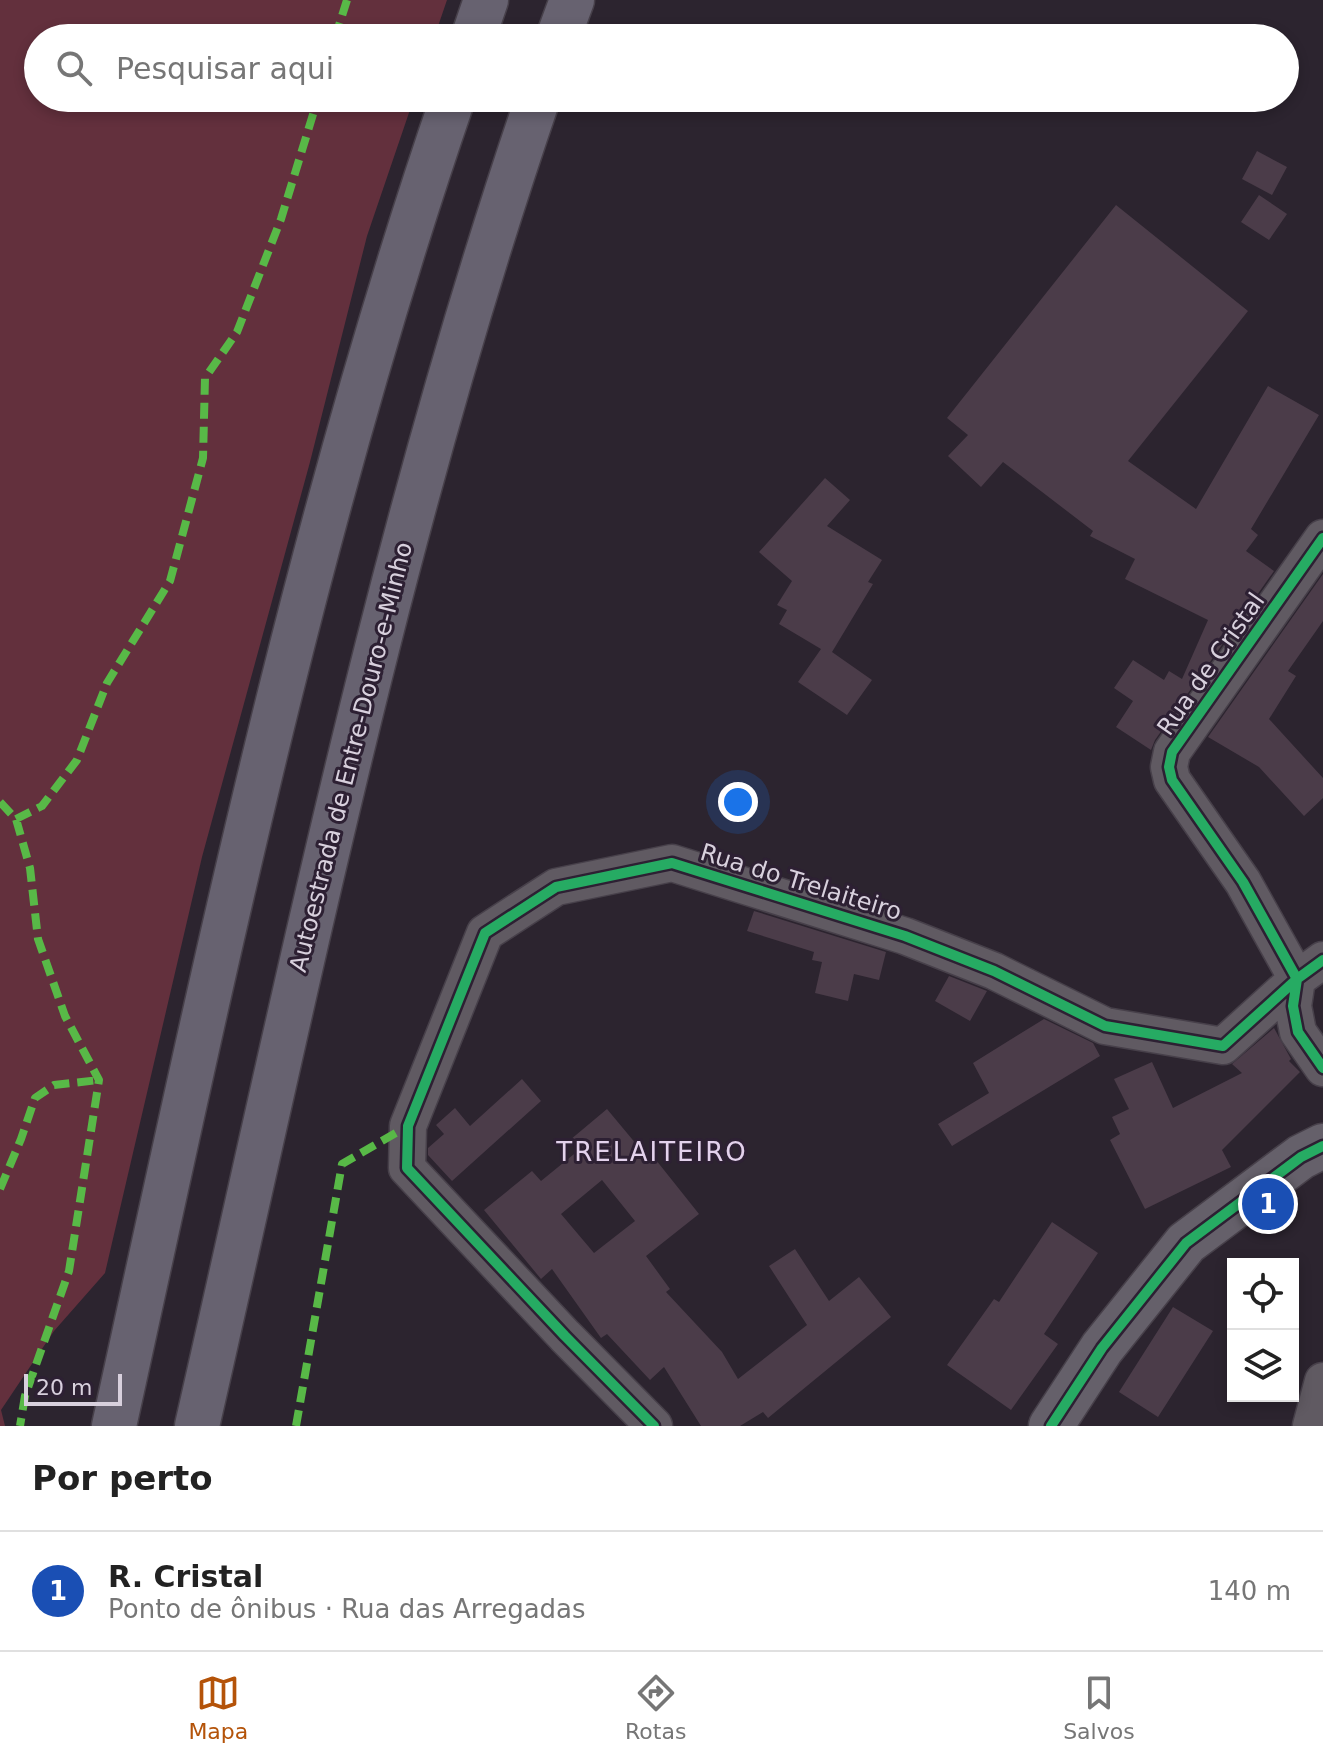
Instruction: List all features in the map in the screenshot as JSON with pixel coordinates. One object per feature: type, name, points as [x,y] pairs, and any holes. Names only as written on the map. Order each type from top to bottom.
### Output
[{"type":"highway","points":[[478,24],[486,0]]},
{"type":"highway","points":[[563,24],[572,0]]},
{"type":"highway","points":[[114,1426],[264,757],[311,568],[398,264],[448,112]]},
{"type":"highway","name":"Autoestrada de Entre-Douro-e-Minho","points":[[197,1426],[337,803],[391,586],[484,259],[533,112]]},
{"type":"street","name":"Rua de Cristal","points":[[1310,970],[1243,882],[1172,780],[1169,767],[1172,752],[1323,538]]},
{"type":"street","name":"Rua do Trelaiteiro","points":[[654,1426],[407,1168],[408,1126],[485,933],[556,887],[672,863],[905,936],[994,971],[1105,1026],[1223,1046],[1310,970]]},
{"type":"street","points":[[1310,970],[1293,1006],[1298,1032],[1323,1068]]},
{"type":"street","points":[[1051,1426],[1102,1348],[1186,1243],[1301,1157],[1323,1146]]},
{"type":"street","points":[[1311,1426],[1323,1381]]},
{"type":"shaded area","points":[[0,0],[447,0],[439,24],[24,24],[24,112],[409,112],[367,236],[310,462],[202,857],[105,1273],[54,1331],[1,1410],[5,1426],[0,1426]]},
{"type":"building","points":[[1257,151],[1287,167],[1272,195],[1242,179]]},
{"type":"building","points":[[1259,195],[1287,214],[1269,240],[1241,222]]},
{"type":"building","points":[[1116,205],[1248,311],[1128,461],[1196,509],[1268,386],[1319,415],[1251,529],[1258,535],[1246,551],[1274,571],[1151,750],[1116,727],[1133,701],[1114,688],[1133,660],[1164,680],[1169,671],[1182,679],[1208,620],[1125,579],[1135,559],[1090,536],[1093,531],[1003,462],[981,487],[948,456],[968,435],[947,418]]},
{"type":"building","points":[[825,478],[850,500],[827,526],[882,560],[868,582],[873,584],[832,652],[872,680],[847,715],[798,682],[821,649],[779,624],[787,610],[777,605],[792,581],[759,552]]},
{"type":"building","points":[[1323,574],[1323,621],[1288,671],[1296,676],[1269,719],[1323,778],[1323,798],[1304,816],[1259,767],[1208,737]]},
{"type":"building","points":[[754,911],[886,952],[879,980],[854,974],[848,1001],[815,993],[822,962],[812,960],[814,952],[747,931]]},
{"type":"building","points":[[949,976],[987,991],[970,1021],[935,1001]]},
{"type":"building","points":[[1044,1019],[1093,1043],[1100,1056],[952,1146],[938,1124],[989,1093],[973,1063]]},
{"type":"building","points":[[1274,1028],[1291,1059],[1289,1061],[1300,1072],[1222,1150],[1231,1167],[1145,1209],[1110,1140],[1120,1134],[1112,1117],[1129,1109],[1114,1079],[1152,1062],[1173,1108],[1242,1073],[1232,1064]]},
{"type":"building","points":[[522,1079],[541,1101],[452,1181],[428,1155],[428,1148],[444,1134],[436,1125],[455,1108],[470,1126]]},
{"type":"building","points":[[607,1109],[652,1163],[656,1160],[699,1214],[646,1256],[670,1289],[666,1292],[722,1352],[738,1379],[807,1325],[769,1266],[795,1249],[829,1301],[859,1277],[891,1317],[768,1418],[763,1412],[740,1426],[701,1426],[664,1367],[650,1380],[607,1334],[601,1338],[552,1269],[541,1279],[484,1210],[532,1171],[541,1181],[579,1150],[570,1140]],"holes":[[[602,1180],[635,1221],[594,1253],[561,1214]]]},
{"type":"building","points":[[1052,1222],[1098,1253],[1044,1334],[1058,1344],[1011,1410],[947,1365],[994,1299],[999,1302]]},
{"type":"building","points":[[1173,1307],[1213,1331],[1158,1417],[1119,1392]]},
{"type":"marked path","points":[[339,24],[347,0]]},
{"type":"marked path","points":[[16,819],[42,806],[77,760],[107,683],[170,581],[203,458],[205,378],[237,332],[281,219],[314,112]]},
{"type":"marked path","points":[[0,802],[16,819],[30,868],[38,939],[65,1016],[99,1080],[69,1271],[25,1396],[20,1426]]},
{"type":"marked path","points":[[0,1189],[35,1098],[54,1085],[99,1080]]},
{"type":"marked path","points":[[296,1426],[342,1164],[408,1126]]},
{"type":"cycle path","points":[[1323,538],[1172,752],[1169,767],[1172,780],[1243,882],[1297,979],[1293,1006],[1298,1032],[1323,1068]]},
{"type":"cycle path","points":[[654,1426],[407,1168],[408,1126],[485,933],[556,887],[672,863],[905,936],[994,971],[1105,1026],[1223,1046],[1297,979],[1323,960]]},
{"type":"cycle path","points":[[1051,1426],[1102,1348],[1186,1243],[1301,1157],[1323,1146]]},
{"type":"place","name":"R. Cristal","points":[[1268,1204]]},
{"type":"district","name":"TRELAITEIRO","points":[[652,1152]]}]
